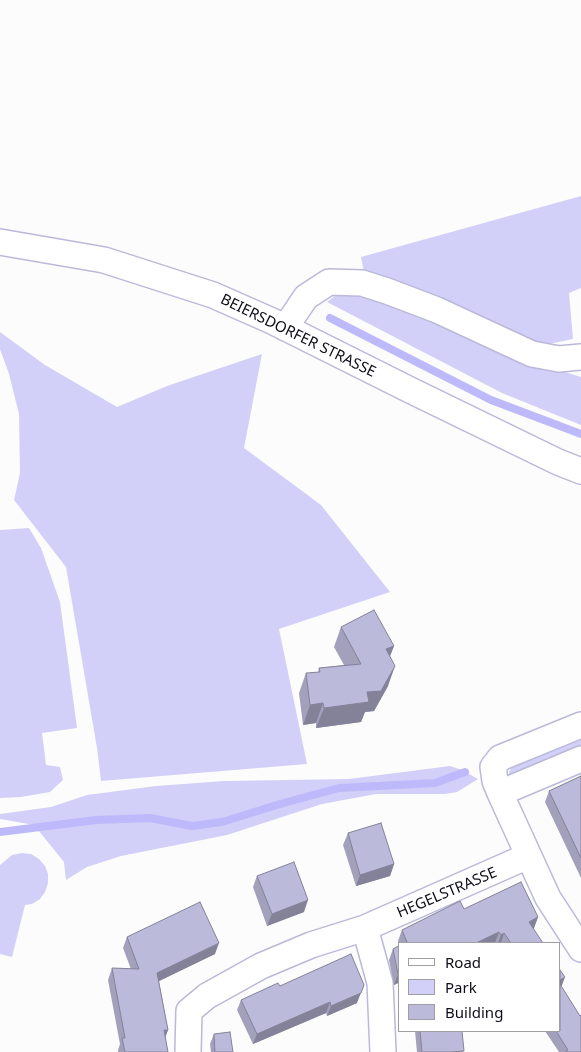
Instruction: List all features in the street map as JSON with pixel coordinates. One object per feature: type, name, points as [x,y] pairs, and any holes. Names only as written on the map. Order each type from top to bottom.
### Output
[{"type":"street","name":"BEIERSDORFER STRASSE","points":[[0,242],[104,260],[213,295],[285,328],[558,462],[581,471]]},
{"type":"street","points":[[285,328],[306,297],[329,282],[362,283],[436,310],[532,354],[559,359],[581,357]]},
{"type":"street","points":[[581,724],[500,758],[494,767],[495,781],[548,898],[581,949]]},
{"type":"street","points":[[500,793],[581,759]]},
{"type":"street","name":"HEGELSTRASSE","points":[[188,1052],[189,1011],[207,996],[261,966],[310,945],[365,928],[528,856]]},
{"type":"street","points":[[365,928],[380,983],[383,1052]]},
{"type":"green space","points":[[581,196],[581,288],[569,293],[573,339],[535,347],[365,278],[361,257]]},
{"type":"green space","points":[[342,290],[365,290],[523,359],[581,377],[581,425],[502,393],[327,302]]},
{"type":"green space","points":[[0,332],[45,365],[117,407],[167,386],[262,354],[244,448],[321,505],[390,592],[279,629],[307,764],[101,781],[66,567],[14,500],[20,473],[19,414],[9,374],[0,349]]},
{"type":"green space","points":[[29,528],[41,548],[60,602],[77,728],[42,733],[46,765],[60,767],[63,780],[50,792],[21,797],[0,798],[0,530]]},
{"type":"green space","points":[[581,738],[581,751],[509,781],[509,772],[513,765]]},
{"type":"green space","points":[[450,766],[478,779],[457,792],[445,794],[376,794],[322,804],[227,835],[121,856],[87,867],[66,880],[64,862],[34,825],[0,819],[0,814],[51,807],[87,795],[156,786],[224,781],[349,779]]},
{"type":"green space","points":[[31,854],[39,859],[45,866],[48,874],[48,883],[40,899],[32,904],[25,905],[12,957],[0,954],[0,865],[12,855]]},
{"type":"building","points":[[374,610],[394,646],[386,649],[395,666],[381,691],[367,692],[369,702],[324,708],[323,703],[310,705],[306,673],[320,672],[319,668],[361,664],[341,627]]},
{"type":"building","points":[[581,776],[581,858],[549,791]]},
{"type":"building","points":[[381,823],[394,864],[360,875],[348,833]]},
{"type":"building","points":[[294,862],[308,900],[272,914],[257,876]]},
{"type":"building","points":[[521,882],[538,917],[529,922],[542,942],[510,942],[504,933],[501,935],[499,932],[478,942],[407,942],[402,930],[460,901],[464,909]]},
{"type":"building","points":[[200,902],[219,943],[157,973],[168,1030],[164,1030],[168,1052],[125,1052],[122,1038],[125,1038],[112,968],[139,969],[127,937]]},
{"type":"building","points":[[398,946],[398,974],[393,949]]},
{"type":"building","points":[[351,954],[364,985],[361,993],[331,1006],[330,1002],[257,1034],[241,1000],[278,983],[280,986]]},
{"type":"building","points":[[561,971],[565,977],[561,979]]},
{"type":"building","points":[[561,986],[581,1015],[581,1052],[566,1052],[568,1050],[557,1032],[561,1032]]},
{"type":"building","points":[[230,1032],[233,1052],[215,1052],[214,1034]]},
{"type":"building","points":[[420,1032],[462,1032],[464,1051],[422,1052]]},
{"type":"waterway","points":[[330,318],[491,400],[581,434]]},
{"type":"waterway","points":[[0,832],[96,820],[150,818],[192,826],[222,822],[339,788],[435,783],[465,772]]}]
